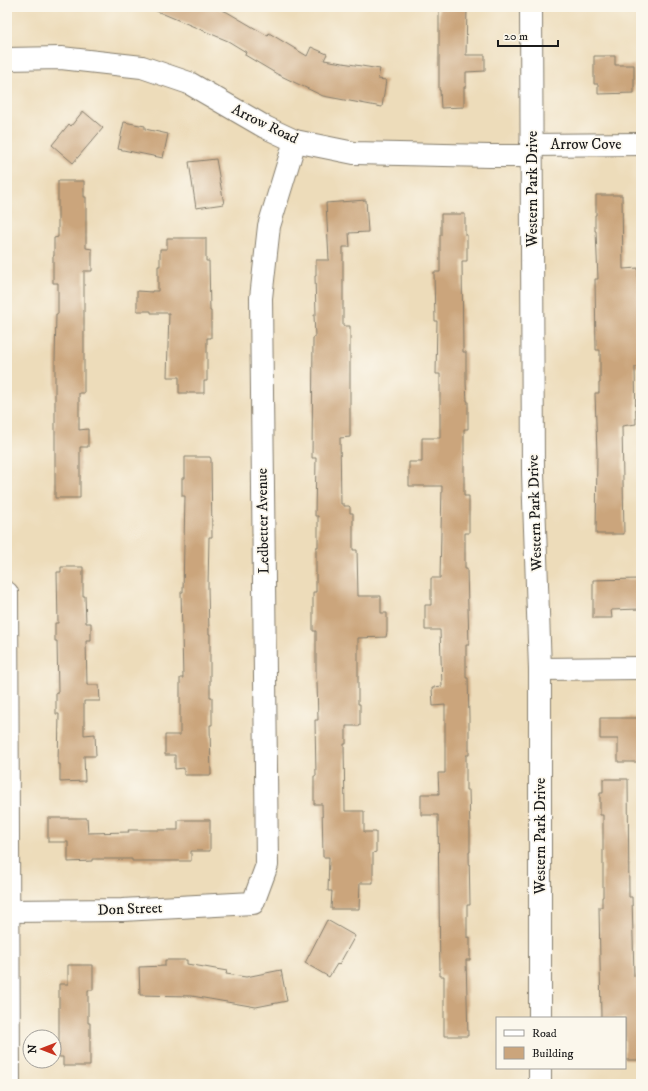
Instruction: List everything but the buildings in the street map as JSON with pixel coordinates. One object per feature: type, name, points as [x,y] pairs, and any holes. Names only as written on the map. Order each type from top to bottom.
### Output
[{"type":"street","name":"Western Park Drive","points":[[531,7],[533,473],[540,669],[540,1017]]},
{"type":"street","name":"Arrow Road","points":[[7,59],[61,58],[142,68],[189,84],[265,127],[296,141],[354,153],[489,156],[531,150]]},
{"type":"street","name":"Ledbetter Avenue","points":[[253,903],[267,865],[261,298],[269,226],[296,141]]},
{"type":"street","name":"Arrow Cove","points":[[531,150],[641,144]]},
{"type":"street","points":[[7,593],[9,1084]]},
{"type":"street","points":[[540,669],[641,668]]},
{"type":"street","name":"Don Street","points":[[8,911],[122,910],[253,903]]},
{"type":"street","points":[[540,1069],[540,1084]]}]
